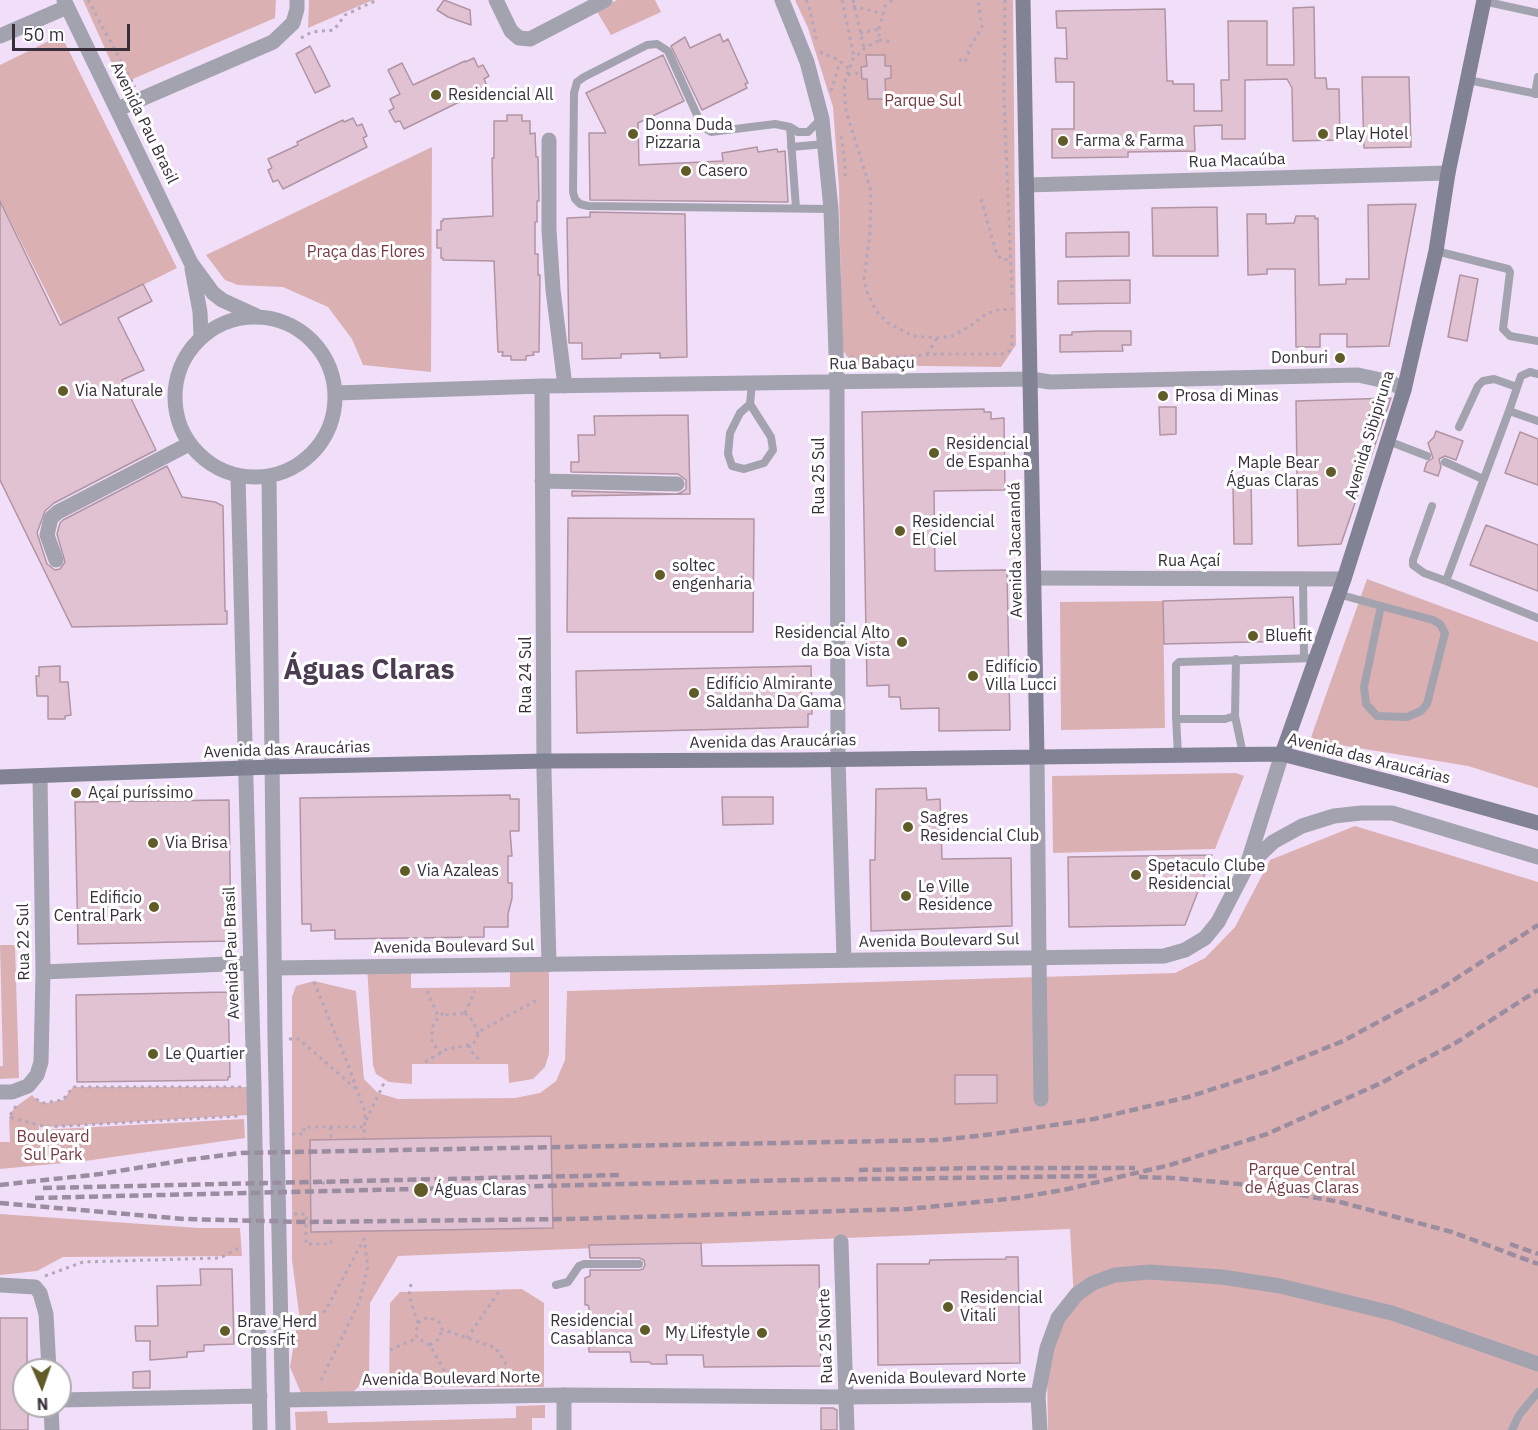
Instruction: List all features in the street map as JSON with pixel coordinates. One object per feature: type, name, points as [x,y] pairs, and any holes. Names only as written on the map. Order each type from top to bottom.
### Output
[{"type":"main road","name":"Avenida Jacarandá","points":[[1023,0],[1037,756]]},
{"type":"main road","name":"Avenida Sibipiruna","points":[[1282,754],[1310,658],[1344,579],[1404,390],[1436,251],[1448,173],[1484,0]]},
{"type":"main road","name":"Avenida das Araucárias","points":[[0,777],[272,767],[545,761],[1282,754],[1538,823]]},
{"type":"street","points":[[117,109],[273,42],[293,23],[297,0]]},
{"type":"street","points":[[496,0],[511,31],[519,38],[530,39],[605,0]]},
{"type":"street","name":"Rua 25 Sul","points":[[782,0],[807,62],[822,119],[831,209],[837,382],[838,759],[844,960]]},
{"type":"street","points":[[0,36],[65,3]]},
{"type":"street","name":"Avenida Pau Brasil","points":[[65,3],[191,263],[213,293],[222,300],[257,316]]},
{"type":"street","points":[[549,140],[549,230],[553,290],[565,386]]},
{"type":"street","name":"Rua Macaúba","points":[[1027,185],[1448,173]]},
{"type":"street","name":"Avenida Pau Brasil","points":[[191,263],[199,302],[201,336]]},
{"type":"street","points":[[257,316],[285,321],[308,336],[326,357],[336,393],[335,409],[328,432],[313,453],[293,468],[269,476],[238,476],[210,464],[189,444],[176,417],[174,388],[183,359],[201,336],[218,325],[237,318],[257,316]]},
{"type":"street","name":"Rua Babaçu","points":[[336,393],[542,386],[1031,379],[1050,382],[1358,375],[1390,382],[1404,390]]},
{"type":"street","name":"Rua 24 Sul","points":[[542,386],[549,964]]},
{"type":"street","points":[[56,560],[47,535],[51,518],[58,512],[189,444]]},
{"type":"street","name":"Avenida Pau Brasil","points":[[238,476],[255,1115],[260,1430]]},
{"type":"street","points":[[269,476],[275,1038],[283,1430]]},
{"type":"street","points":[[542,481],[677,484]]},
{"type":"street","name":"Rua Açaí","points":[[1034,578],[1344,579]]},
{"type":"street","name":"Avenida Sibipiruna","points":[[1246,868],[1282,754]]},
{"type":"street","name":"Avenida Jacarandá","points":[[1037,756],[1041,1099]]},
{"type":"street","name":"Rua 22 Sul","points":[[10,1097],[34,1080],[41,1062],[43,972],[40,777]]},
{"type":"street","name":"Avenida Boulevard Sul","points":[[274,968],[1164,956],[1185,950],[1205,938],[1218,922],[1246,868],[1273,842],[1302,826],[1334,816],[1392,813],[1538,857]]},
{"type":"street","points":[[43,972],[250,963]]},
{"type":"street","name":"Rua 25 Norte","points":[[841,1242],[847,1430]]},
{"type":"street","name":"Avenida Boulevard Norte","points":[[283,1400],[526,1395],[846,1397],[1038,1395],[1047,1348],[1059,1318],[1077,1294],[1093,1283],[1115,1275],[1150,1272],[1222,1277],[1280,1286],[1392,1313],[1538,1364]]},
{"type":"street","points":[[0,1285],[16,1284],[35,1287],[43,1299],[48,1358]]},
{"type":"street","points":[[564,1395],[564,1430]]},
{"type":"street","points":[[1038,1395],[1040,1430]]},
{"type":"street","points":[[72,1400],[260,1396]]},
{"type":"lane","points":[[1484,0],[1538,14]]},
{"type":"lane","points":[[822,119],[808,132],[798,132],[790,127],[775,124],[711,132],[702,126],[668,51],[657,44],[647,45],[584,76],[577,82],[573,93],[573,192],[580,204],[588,206],[831,209]]},
{"type":"lane","points":[[1468,80],[1537,94],[1538,77]]},
{"type":"lane","points":[[790,127],[796,208]]},
{"type":"lane","points":[[791,147],[825,144]]},
{"type":"lane","points":[[1436,251],[1508,269],[1510,272],[1503,329],[1510,336],[1538,341]]},
{"type":"lane","points":[[1446,581],[1521,376],[1525,373],[1538,374]]},
{"type":"lane","points":[[1459,427],[1483,381],[1494,379],[1517,387]]},
{"type":"lane","points":[[750,404],[740,413],[730,432],[728,454],[732,466],[744,469],[764,463],[773,450],[771,437],[750,404],[752,383]]},
{"type":"lane","points":[[1509,411],[1538,421]]},
{"type":"lane","points":[[1388,441],[1428,456]]},
{"type":"lane","points":[[1445,462],[1483,479]]},
{"type":"lane","points":[[1432,506],[1413,560],[1416,569],[1538,618]]},
{"type":"lane","points":[[1178,755],[1176,665],[1179,662],[1236,659],[1310,658],[1304,579]]},
{"type":"lane","points":[[1338,594],[1434,620],[1440,624],[1445,633],[1427,704],[1421,711],[1407,717],[1377,716],[1366,704],[1364,687],[1381,606]]},
{"type":"lane","points":[[1236,659],[1235,716],[1243,754]]},
{"type":"lane","points":[[1176,717],[1179,719],[1225,719],[1235,716]]},
{"type":"lane","points":[[556,1285],[568,1282],[579,1266],[584,1264],[639,1264]]},
{"type":"lane","points":[[1512,1430],[1519,1416],[1538,1392]]},
{"type":"path","points":[[88,0],[126,74],[142,99]]},
{"type":"path","points":[[300,38],[312,32],[334,30],[345,15],[376,0]]},
{"type":"path","points":[[806,0],[822,60]]},
{"type":"path","points":[[842,0],[854,57]]},
{"type":"path","points":[[853,0],[865,48]]},
{"type":"path","points":[[879,40],[879,29],[885,6],[892,0]]},
{"type":"path","points":[[1005,0],[1004,98],[1013,318]]},
{"type":"path","points":[[959,59],[965,62],[971,45],[982,27],[977,1]]},
{"type":"path","points":[[853,6],[883,14]]},
{"type":"path","points":[[860,33],[879,29]]},
{"type":"path","points":[[893,42],[879,40],[854,57],[844,84],[846,111],[871,192],[870,232],[864,279],[876,311],[888,323],[913,336],[937,338],[952,336],[986,314],[998,310],[1030,308]]},
{"type":"path","points":[[819,51],[849,69]]},
{"type":"path","points":[[831,91],[840,62]]},
{"type":"path","points":[[847,75],[858,73]]},
{"type":"path","points":[[828,78],[833,96]]},
{"type":"path","points":[[840,133],[845,164],[844,184]]},
{"type":"path","points":[[981,199],[997,255],[1003,260],[1010,259]]},
{"type":"path","points":[[848,350],[850,356],[854,358],[927,354],[1004,354],[1012,344],[1013,326]]},
{"type":"path","points":[[927,354],[937,338]]},
{"type":"path","points":[[308,967],[358,1090],[365,1112],[363,1138]]},
{"type":"path","points":[[427,991],[439,1018]]},
{"type":"path","points":[[465,1013],[475,991]]},
{"type":"path","points":[[425,1062],[447,1049],[474,1043],[480,1030],[537,1000]]},
{"type":"path","points":[[441,1054],[432,1042],[432,1028],[435,1021],[443,1012],[447,1015],[465,1013]]},
{"type":"path","points":[[465,1013],[479,1035]]},
{"type":"path","points":[[275,1038],[299,1039],[358,1090]]},
{"type":"path","points":[[469,1045],[469,1049],[480,1061]]},
{"type":"path","points":[[364,1126],[385,1081]]},
{"type":"path","points":[[32,1095],[43,1103],[63,1100],[73,1087],[254,1087]]},
{"type":"path","points":[[10,1097],[9,1117],[46,1127],[255,1115]]},
{"type":"path","points":[[277,1133],[304,1134],[304,1127],[364,1126]]},
{"type":"path","points":[[330,1127],[331,1138]]},
{"type":"path","points":[[278,1183],[331,1183]]},
{"type":"path","points":[[279,1214],[306,1214],[306,1244],[330,1244],[331,1239]]},
{"type":"path","points":[[281,1323],[324,1311],[364,1239],[368,1266],[359,1303],[312,1399]]},
{"type":"path","points":[[35,1287],[37,1280],[83,1262],[220,1258],[246,1244]]},
{"type":"path","points":[[411,1284],[409,1296],[418,1323],[417,1338]]},
{"type":"path","points":[[467,1338],[500,1290]]},
{"type":"path","points":[[418,1323],[428,1317],[439,1323],[442,1329],[439,1339],[430,1345]]},
{"type":"path","points":[[442,1329],[496,1348],[526,1395]]},
{"type":"path","points":[[417,1338],[430,1345],[454,1387]]},
{"type":"path","points":[[390,1350],[417,1338]]},
{"type":"green space","points":[[83,0],[276,0],[275,18],[121,84]]},
{"type":"green space","points":[[309,0],[373,0],[308,28]]},
{"type":"green space","points":[[617,0],[655,0],[661,12],[611,35],[596,10]]},
{"type":"green space","name":"Parque Sul","points":[[795,0],[1013,0],[1016,345],[1001,367],[853,365],[842,349],[839,188],[833,107],[808,28]]},
{"type":"green space","points":[[61,35],[177,268],[63,325],[0,200],[0,65]]},
{"type":"green space","name":"Praça das Flores","points":[[432,147],[431,372],[363,365],[352,339],[328,307],[283,287],[238,285],[225,280],[206,255]]},
{"type":"green space","points":[[1367,579],[1538,642],[1538,788],[1468,766],[1310,740]]},
{"type":"green space","points":[[1163,601],[1165,728],[1061,730],[1060,602]]},
{"type":"green space","points":[[1236,773],[1244,776],[1215,849],[1053,853],[1052,776]]},
{"type":"green space","name":"Parque Central de Águas Claras","points":[[1355,826],[1538,882],[1538,1430],[1048,1430],[1047,1371],[1058,1334],[1074,1300],[1070,1229],[398,1256],[370,1303],[369,1377],[352,1393],[301,1393],[290,1367],[299,1313],[292,1260],[292,997],[296,986],[314,981],[356,991],[364,1079],[378,1093],[398,1099],[515,1098],[540,1093],[556,1081],[565,1060],[567,991],[1175,973],[1205,958],[1235,927],[1270,860]]},
{"type":"green space","points":[[0,945],[15,945],[19,1078],[0,1079],[0,1066],[3,1066]]},
{"type":"green space","points":[[549,964],[549,1054],[545,1067],[533,1079],[509,1083],[508,1064],[412,1064],[412,1084],[389,1082],[376,1074],[373,1065],[367,966],[411,966],[411,988],[510,987],[510,965]]},
{"type":"green space","name":"Boulevard Sul Park","points":[[73,1087],[249,1087],[248,1115],[46,1127],[39,1125],[39,1130],[244,1119],[245,1138],[85,1161],[0,1169],[0,1142],[10,1142],[9,1117],[14,1108],[32,1095],[38,1101],[46,1103],[63,1100]]},
{"type":"green space","points":[[0,1214],[199,1228],[240,1228],[242,1256],[63,1257],[37,1271],[0,1275]]},
{"type":"green space","points":[[522,1289],[544,1303],[544,1387],[389,1387],[390,1303],[400,1292]]},
{"type":"green space","points":[[545,1405],[545,1418],[532,1418],[532,1430],[296,1430],[295,1412],[327,1411],[328,1423],[516,1418],[516,1406]]},
{"type":"building","points":[[444,0],[470,10],[471,25],[448,17],[437,10]]},
{"type":"building","points":[[1314,7],[1315,78],[1326,78],[1327,89],[1339,89],[1340,140],[1293,141],[1292,88],[1287,79],[1245,80],[1245,139],[1222,139],[1222,125],[1194,126],[1195,151],[1128,152],[1128,157],[1052,158],[1052,129],[1074,129],[1074,82],[1056,82],[1055,58],[1067,59],[1066,28],[1057,28],[1056,11],[1165,9],[1167,81],[1173,81],[1173,84],[1194,84],[1194,111],[1222,111],[1221,80],[1229,80],[1228,21],[1267,21],[1267,65],[1294,65],[1293,8]]},
{"type":"building","points":[[720,34],[723,42],[728,39],[748,83],[745,84],[747,88],[702,110],[671,46],[685,37],[690,48]]},
{"type":"building","points":[[310,46],[330,86],[315,93],[296,54]]},
{"type":"building","points":[[663,55],[684,101],[638,123],[639,165],[723,161],[722,153],[757,147],[758,152],[777,149],[778,152],[785,151],[788,202],[590,200],[589,133],[606,133],[586,93]]},
{"type":"building","points":[[866,55],[885,55],[885,66],[891,66],[891,78],[885,79],[886,99],[868,99],[867,79],[862,79],[861,67],[867,66]]},
{"type":"building","name":"Residencial All","points":[[474,58],[478,67],[483,65],[489,76],[484,79],[488,88],[404,129],[400,121],[395,122],[389,111],[394,108],[390,99],[400,94],[388,70],[402,63],[413,85]]},
{"type":"building","points":[[1362,77],[1409,77],[1411,147],[1364,148]]},
{"type":"building","points":[[507,115],[522,115],[522,121],[530,121],[530,134],[535,133],[536,157],[538,157],[539,201],[537,201],[537,222],[535,222],[535,254],[538,254],[538,275],[540,275],[539,352],[526,356],[526,360],[511,360],[511,356],[502,356],[503,352],[498,352],[494,261],[443,260],[441,248],[437,248],[437,230],[441,230],[443,219],[493,216],[494,121],[507,121]]},
{"type":"building","points":[[353,118],[357,126],[362,124],[367,136],[363,138],[367,147],[283,189],[278,180],[273,182],[268,170],[272,168],[268,159],[298,145],[297,142],[343,120],[344,122]]},
{"type":"building","points":[[0,201],[60,325],[143,284],[152,301],[118,318],[144,370],[122,380],[156,450],[54,503],[45,511],[37,533],[47,564],[55,570],[60,569],[65,562],[57,534],[63,520],[167,466],[182,497],[215,502],[223,506],[227,624],[72,627],[0,480]]},
{"type":"building","points":[[1416,204],[1389,346],[1347,347],[1347,334],[1320,334],[1320,347],[1296,347],[1295,269],[1267,269],[1267,274],[1248,275],[1247,214],[1266,214],[1266,224],[1294,223],[1296,216],[1318,218],[1319,285],[1346,284],[1346,279],[1369,279],[1368,205]]},
{"type":"building","points":[[1217,207],[1218,256],[1153,256],[1152,208]]},
{"type":"building","points":[[590,212],[685,214],[687,357],[660,358],[660,353],[621,354],[621,358],[582,359],[582,343],[569,343],[567,218],[590,217]]},
{"type":"building","points":[[1129,232],[1129,256],[1066,257],[1066,233]]},
{"type":"building","points":[[1460,275],[1478,279],[1467,341],[1448,337]]},
{"type":"building","points":[[1130,280],[1130,303],[1058,304],[1058,281]]},
{"type":"building","points":[[1098,331],[1131,331],[1131,345],[1122,345],[1123,351],[1060,352],[1060,335]]},
{"type":"building","name":"Maple Bear Águas Claras","points":[[1391,398],[1341,544],[1298,546],[1296,401]]},
{"type":"building","points":[[1159,407],[1176,407],[1176,434],[1160,435]]},
{"type":"building","points":[[984,409],[984,412],[991,412],[991,419],[1004,418],[1005,490],[934,491],[935,571],[1007,570],[1010,730],[939,731],[939,708],[901,709],[900,697],[889,697],[889,685],[867,686],[862,412]]},
{"type":"building","points":[[688,415],[690,494],[572,496],[572,491],[677,494],[682,492],[686,489],[686,480],[678,474],[571,472],[571,462],[579,462],[578,435],[595,435],[594,416]]},
{"type":"building","points":[[1436,431],[1463,441],[1456,460],[1445,456],[1439,459],[1441,467],[1438,476],[1424,471],[1427,462],[1433,458],[1428,443]]},
{"type":"building","points":[[1520,432],[1538,439],[1538,485],[1505,473]]},
{"type":"building","points":[[1236,476],[1251,476],[1252,544],[1234,544],[1233,487],[1237,487]]},
{"type":"building","name":"soltec engenharia","points":[[568,518],[754,519],[753,632],[567,632]]},
{"type":"building","points":[[1486,525],[1538,545],[1538,591],[1470,565]]},
{"type":"building","points":[[1293,597],[1295,641],[1164,644],[1163,601]]},
{"type":"building","points":[[60,666],[60,682],[68,682],[71,715],[65,716],[65,719],[48,719],[48,696],[37,696],[36,676],[39,676],[39,667]]},
{"type":"building","name":"Edifício Almirante Saldanha Da Gama","points":[[811,666],[812,714],[808,714],[808,727],[577,733],[576,671]]},
{"type":"building","points":[[926,788],[927,800],[940,799],[942,859],[1011,858],[1012,926],[871,931],[870,860],[875,860],[876,789]]},
{"type":"building","name":"Via Azaleas","points":[[510,795],[510,799],[519,799],[519,831],[510,831],[512,856],[508,856],[508,883],[512,883],[512,898],[508,927],[484,927],[484,937],[335,939],[335,930],[311,931],[311,924],[302,924],[300,798]]},
{"type":"building","points":[[722,797],[773,797],[773,824],[723,825]]},
{"type":"building","points":[[229,800],[231,941],[78,944],[75,802]]},
{"type":"building","name":"Spetaculo Clube Residencial","points":[[1212,855],[1185,925],[1069,927],[1068,857]]},
{"type":"building","name":"Le Quartier","points":[[228,992],[230,1077],[228,1080],[77,1082],[76,995]]},
{"type":"building","points":[[955,1075],[997,1075],[997,1103],[955,1104]]},
{"type":"building","points":[[551,1136],[553,1228],[311,1232],[310,1140]]},
{"type":"building","points":[[701,1243],[702,1266],[819,1265],[821,1366],[704,1367],[703,1355],[666,1355],[667,1364],[651,1364],[650,1362],[631,1362],[630,1352],[589,1352],[589,1308],[585,1305],[585,1278],[590,1276],[590,1270],[639,1270],[645,1265],[644,1260],[639,1258],[590,1258],[589,1245]]},
{"type":"building","name":"Residencial Vitali","points":[[1006,1257],[1018,1257],[1020,1363],[878,1365],[877,1264],[929,1264],[930,1260],[1006,1259]]},
{"type":"building","points":[[200,1269],[232,1269],[234,1344],[204,1345],[204,1351],[187,1352],[187,1357],[150,1360],[150,1341],[136,1341],[135,1326],[158,1326],[157,1286],[201,1285]]},
{"type":"building","points":[[0,1318],[27,1318],[27,1358],[12,1358],[12,1418],[28,1418],[28,1430],[0,1430]]},
{"type":"building","points":[[150,1371],[150,1388],[133,1388],[133,1372]]},
{"type":"building","points":[[821,1408],[837,1410],[837,1430],[821,1430]]},
{"type":"railway","points":[[0,1185],[100,1174],[241,1153],[940,1140],[1094,1119],[1188,1097],[1269,1071],[1343,1041],[1443,987],[1538,925]]},
{"type":"railway","points":[[0,1203],[184,1219],[307,1222],[568,1219],[908,1209],[1017,1198],[1068,1189],[1170,1165],[1267,1134],[1381,1083],[1457,1042],[1538,990]]},
{"type":"railway","points":[[859,1170],[1135,1168]]},
{"type":"railway","points":[[43,1188],[622,1175]]},
{"type":"railway","points":[[35,1198],[795,1180],[1100,1176]]},
{"type":"railway","points":[[1139,1177],[1239,1184],[1340,1202],[1452,1232],[1538,1264]]},
{"type":"railway","points":[[1510,1244],[1538,1254]]},
{"type":"place","name":"Residencial All","points":[[436,95]]},
{"type":"place","name":"Donna Duda Pizzaria","points":[[633,134]]},
{"type":"place","name":"Play Hotel","points":[[1323,134]]},
{"type":"place","name":"Farma & Farma","points":[[1063,141]]},
{"type":"place","name":"Casero","points":[[686,171]]},
{"type":"place","name":"Donburi","points":[[1340,358]]},
{"type":"place","name":"Via Naturale","points":[[63,391]]},
{"type":"place","name":"Prosa di Minas","points":[[1163,396]]},
{"type":"place","name":"Residencial de Espanha","points":[[934,453]]},
{"type":"place","name":"Maple Bear Águas Claras","points":[[1331,472]]},
{"type":"place","name":"Residencial El Ciel","points":[[900,531]]},
{"type":"place","name":"soltec engenharia","points":[[660,575]]},
{"type":"place","name":"Bluefit","points":[[1253,636]]},
{"type":"place","name":"Residencial Alto da Boa Vista","points":[[902,642]]},
{"type":"place","name":"Edifício Villa Lucci","points":[[973,676]]},
{"type":"place","name":"Edifício Almirante Saldanha Da Gama","points":[[694,693]]},
{"type":"place","name":"Açaí puríssimo","points":[[76,793]]},
{"type":"place","name":"Sagres Residencial Club","points":[[908,827]]},
{"type":"place","name":"Via Brisa","points":[[153,843]]},
{"type":"place","name":"Via Azaleas","points":[[405,871]]},
{"type":"place","name":"Spetaculo Clube Residencial","points":[[1136,875]]},
{"type":"place","name":"Le Ville Residence","points":[[906,896]]},
{"type":"place","name":"Edificio Central Park","points":[[154,907]]},
{"type":"place","name":"Le Quartier","points":[[153,1054]]},
{"type":"place","name":"Águas Claras","points":[[421,1190]]},
{"type":"place","name":"Residencial Vitali","points":[[948,1307]]},
{"type":"place","name":"Residencial Casablanca","points":[[645,1330]]},
{"type":"place","name":"Brave Herd CrossFit","points":[[225,1331]]},
{"type":"place","name":"My Lifestyle","points":[[762,1333]]},
{"type":"district","name":"Águas Claras","points":[[369,671]]}]
